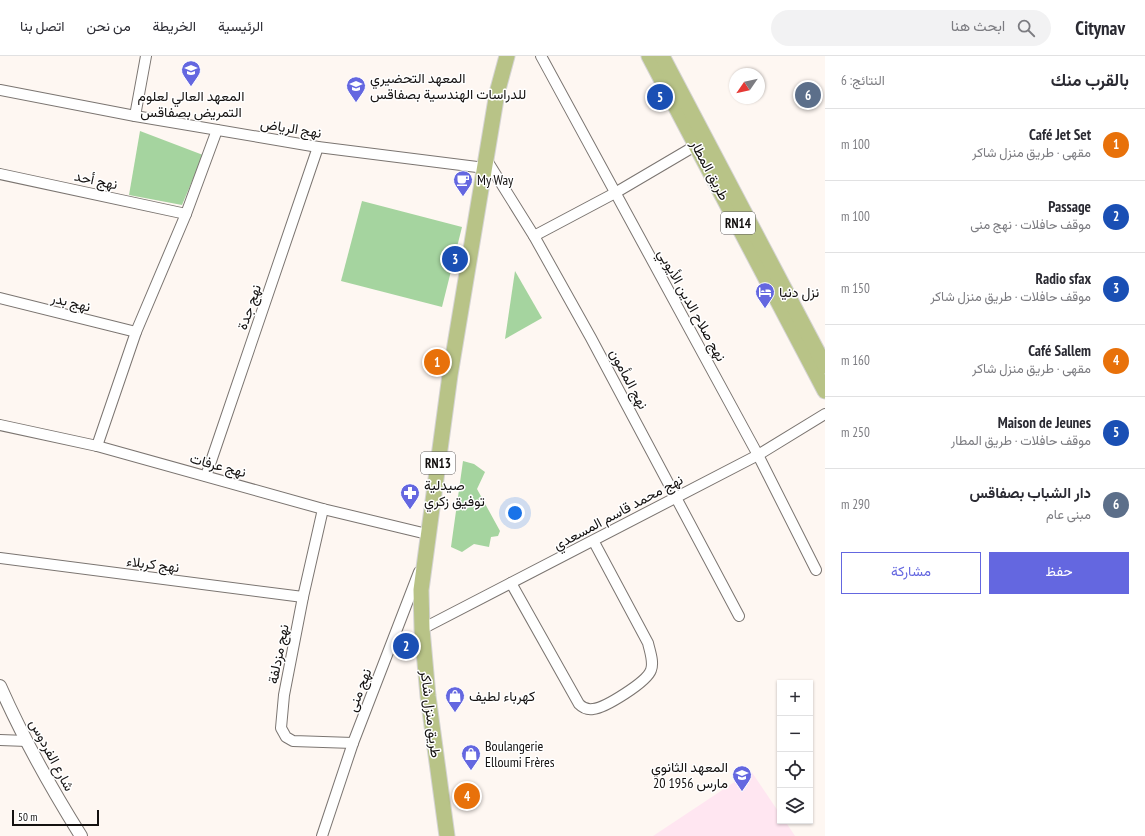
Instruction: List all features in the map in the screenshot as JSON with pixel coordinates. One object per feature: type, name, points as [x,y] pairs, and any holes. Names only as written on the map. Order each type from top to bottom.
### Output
[{"type":"main road","name":"طريق منزل شاكر","points":[[495,56],[497,93]]},
{"type":"main road","name":"طريق منزل شاكر","points":[[447,836],[428,696],[422,629],[421,590],[427,534],[450,375],[497,93],[506,56]]},
{"type":"main road","name":"طريق المطار","points":[[648,56],[701,142],[825,366]]},
{"type":"main road","name":"طريق المطار","points":[[662,56],[701,142],[825,391]]},
{"type":"street","points":[[135,116],[146,56]]},
{"type":"street","name":"نهج صلاح الدين الأيوبي","points":[[541,56],[758,455],[816,570]]},
{"type":"street","name":"نهج الرياض","points":[[0,90],[135,116],[318,147],[486,163]]},
{"type":"street","points":[[97,446],[136,332],[186,214],[217,130]]},
{"type":"street","points":[[534,236],[615,193],[701,142]]},
{"type":"street","name":"نهج جدة","points":[[206,476],[318,147]]},
{"type":"street","name":"نهج المأمون","points":[[486,163],[534,236],[739,616]]},
{"type":"street","name":"نهج أحد","points":[[0,174],[186,214]]},
{"type":"street","name":"نهج بدر","points":[[0,298],[136,332]]},
{"type":"street","name":"نهج محمد قاسم المسعدي","points":[[422,629],[594,542],[676,497],[758,455],[825,414]]},
{"type":"street","name":"نهج عرفات","points":[[0,425],[97,446],[323,508],[427,534]]},
{"type":"street","name":"نهج مزدلفة","points":[[323,508],[303,597],[284,695],[281,728],[286,737],[293,741],[353,743]]},
{"type":"street","points":[[511,583],[579,704],[587,709],[594,709],[604,706],[645,680],[652,668],[652,656],[648,643],[594,542]]},
{"type":"street","name":"نهج منى","points":[[322,836],[353,743],[425,555]]},
{"type":"street","name":"نهج كربلاء","points":[[0,558],[303,597]]},
{"type":"street","name":"شارع الفردوس","points":[[0,686],[27,741],[61,804],[81,836]]},
{"type":"street","points":[[0,740],[27,741]]},
{"type":"shaded area","name":"المعهد الثانوي 20 مارس 1956","points":[[751,771],[777,810],[777,824],[787,824],[795,836],[653,836]]},
{"type":"green space","points":[[140,131],[203,155],[182,205],[129,195]]},
{"type":"green space","points":[[362,201],[462,227],[442,307],[341,281]]},
{"type":"green space","points":[[515,271],[542,318],[505,339]]},
{"type":"green space","points":[[463,461],[474,464],[485,472],[477,489],[500,531],[498,536],[491,537],[489,547],[474,544],[462,552],[451,547]]},
{"type":"place","name":"المعهد العالي لعلوم التمريض بصفاقس","points":[[191,87]]},
{"type":"place","name":"دار الشباب بصفاقس","points":[[808,95]]},
{"type":"place","name":"Maison de Jeunes","points":[[660,97]]},
{"type":"place","name":"المعهد التحضيري للدراسات الهندسية بصفاقس","points":[[356,103]]},
{"type":"place","name":"My Way","points":[[463,197]]},
{"type":"place","name":"Radio sfax","points":[[455,259]]},
{"type":"place","name":"نزل دنيا","points":[[765,309]]},
{"type":"place","name":"Café Jet Set","points":[[437,362]]},
{"type":"place","name":"صيدلية توفيق زكري","points":[[410,510]]},
{"type":"place","name":"Passage","points":[[406,646]]},
{"type":"place","name":"كهرباء لطيف","points":[[455,713]]},
{"type":"place","name":"Boulangerie Elloumi Frères","points":[[471,771]]},
{"type":"place","name":"المعهد الثانوي 20 مارس 1956","points":[[742,792]]},
{"type":"place","name":"Café Sallem","points":[[467,796]]}]
